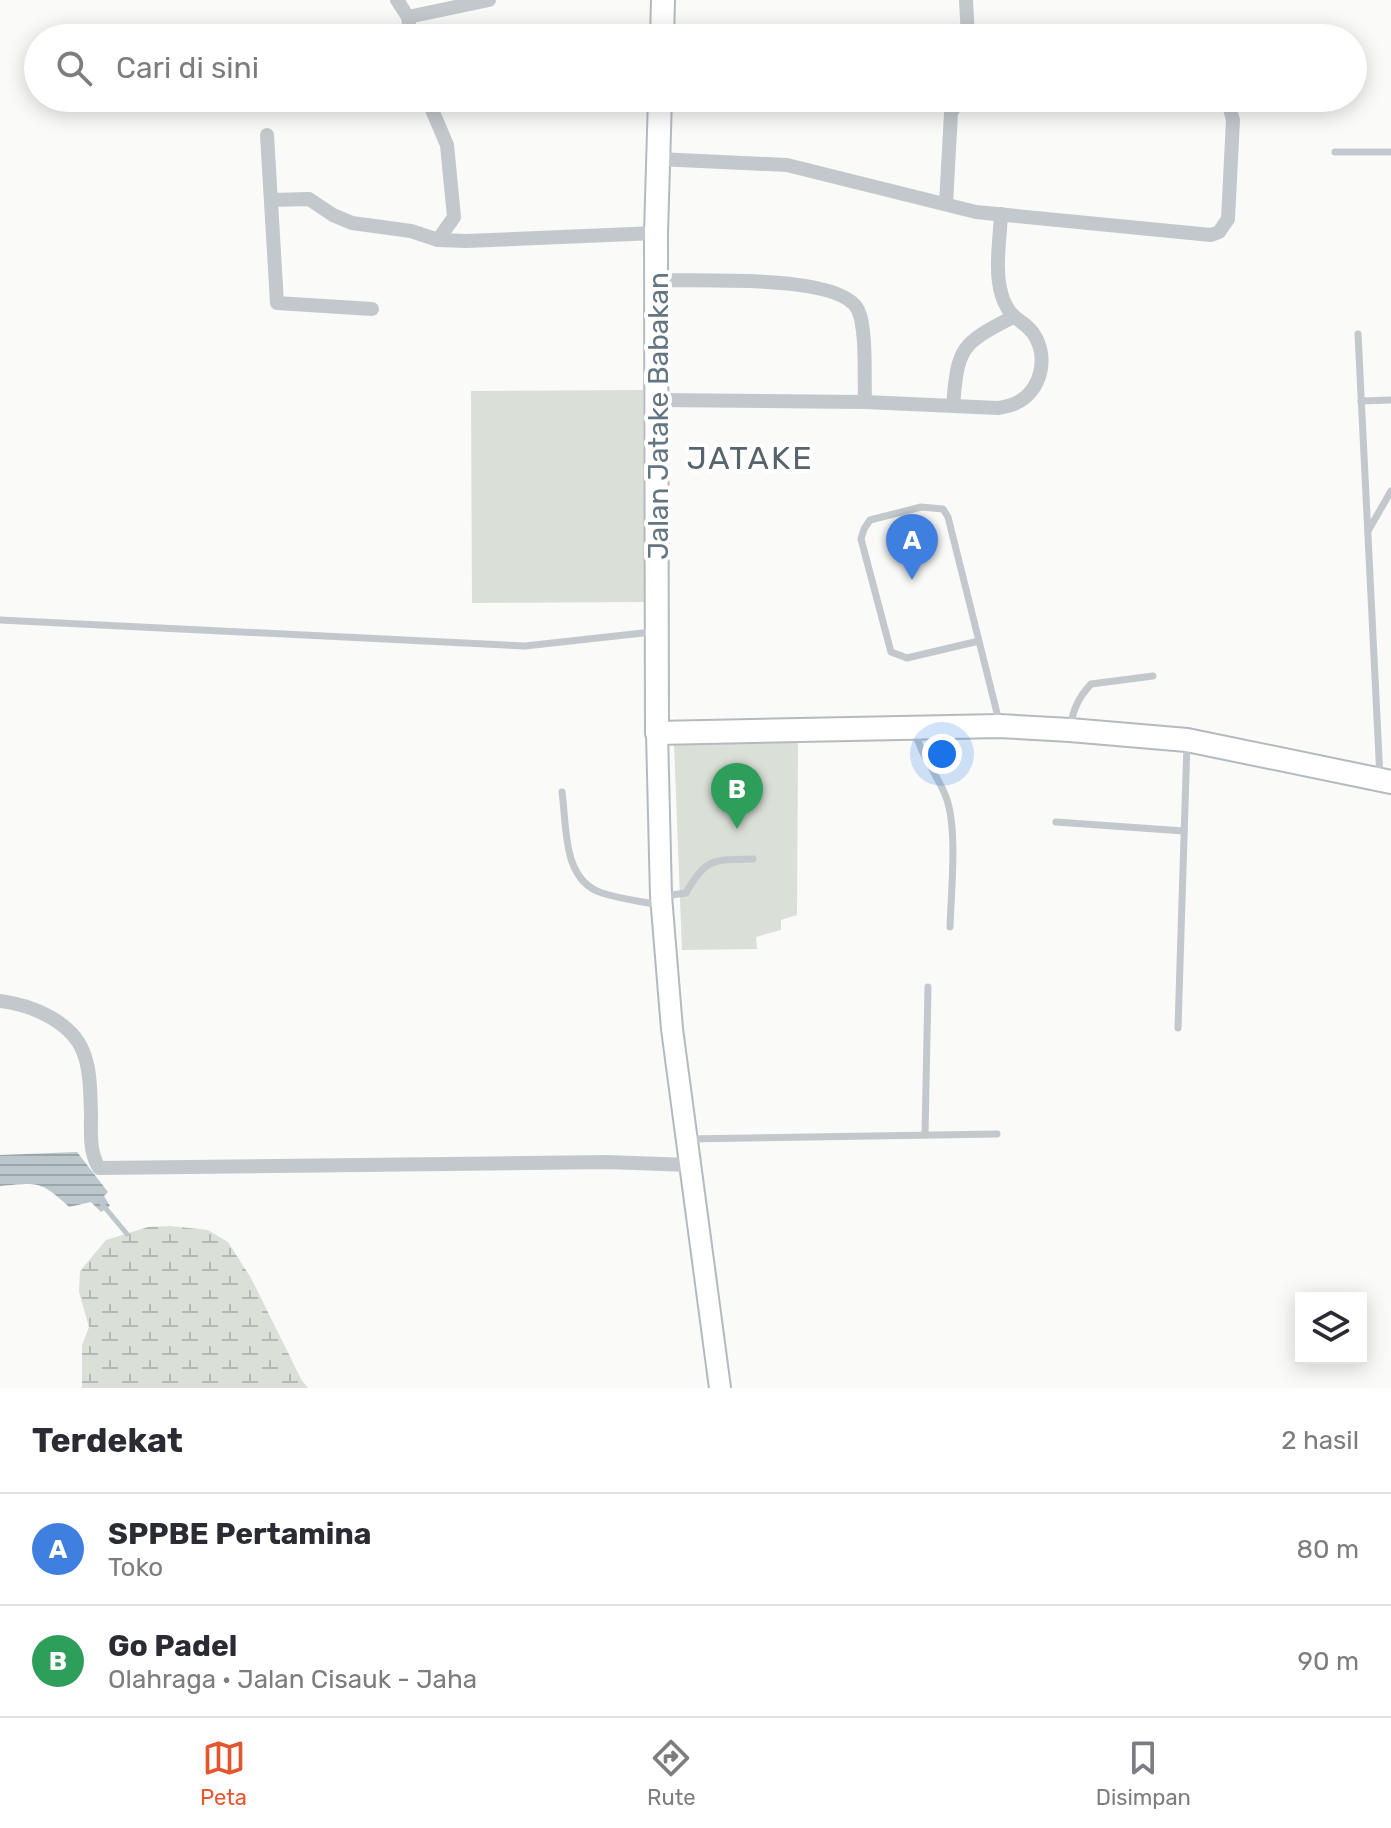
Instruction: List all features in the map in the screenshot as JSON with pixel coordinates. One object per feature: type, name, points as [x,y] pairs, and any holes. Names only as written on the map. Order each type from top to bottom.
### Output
[{"type":"main road","points":[[662,24],[663,0]]},
{"type":"main road","name":"Jalan Jatake Babakan","points":[[657,733],[656,233],[660,112]]},
{"type":"main road","points":[[720,1388],[672,1029],[661,901],[657,733],[1000,726],[1070,730],[1187,740],[1386,781]]},
{"type":"street","points":[[397,0],[409,24]]},
{"type":"street","points":[[408,17],[489,0]]},
{"type":"street","points":[[966,0],[967,24]]},
{"type":"street","points":[[433,112],[447,145],[454,217],[438,240]]},
{"type":"street","points":[[946,204],[952,112]]},
{"type":"street","points":[[658,159],[787,165],[946,204],[1001,214],[1211,235],[1219,232],[1228,219],[1233,155],[1231,112]]},
{"type":"street","points":[[267,135],[277,303],[372,309]]},
{"type":"street","points":[[271,200],[309,199],[341,219],[411,231],[438,240],[656,233]]},
{"type":"street","points":[[658,400],[865,402],[998,408],[1016,403],[1028,395],[1041,375],[1041,350],[1033,331],[1013,317],[1006,307],[998,283],[1001,214]]},
{"type":"street","points":[[658,280],[797,284],[845,295],[858,309],[862,326],[865,402]]},
{"type":"street","points":[[953,405],[956,368],[963,349],[1013,317]]},
{"type":"street","points":[[0,1001],[42,1012],[67,1030],[85,1053],[90,1080],[92,1156],[99,1168],[606,1162],[690,1165]]},
{"type":"lane","points":[[1335,152],[1391,152]]},
{"type":"lane","points":[[1358,334],[1386,781]]},
{"type":"lane","points":[[1361,401],[1391,400]]},
{"type":"lane","points":[[1368,531],[1391,491]]},
{"type":"lane","points":[[979,641],[907,658],[891,652],[861,539],[870,520],[921,507],[943,509],[948,517],[979,641],[1000,726]]},
{"type":"lane","points":[[0,620],[525,646],[658,631]]},
{"type":"lane","points":[[1070,730],[1079,696],[1091,684],[1153,676]]},
{"type":"lane","points":[[914,728],[918,744],[946,796],[952,817],[950,927]]},
{"type":"lane","points":[[1178,1028],[1187,740]]},
{"type":"lane","points":[[562,792],[571,863],[584,883],[601,892],[661,901],[686,893],[695,874],[706,865],[719,860],[753,859]]},
{"type":"lane","points":[[1056,822],[1184,831]]},
{"type":"lane","points":[[925,1135],[928,987]]},
{"type":"lane","points":[[686,1139],[997,1134]]},
{"type":"green space","points":[[643,390],[645,602],[472,603],[471,391]]},
{"type":"green space","points":[[798,741],[797,915],[781,920],[781,930],[756,937],[757,949],[682,950],[674,744]]},
{"type":"green space","points":[[148,1227],[208,1230],[228,1242],[251,1278],[308,1388],[82,1388],[82,1345],[89,1327],[79,1292],[80,1271],[106,1240]]},
{"type":"shaded area","points":[[77,1152],[108,1192],[104,1196],[110,1206],[101,1212],[91,1202],[69,1207],[38,1185],[0,1186],[0,1155]]},
{"type":"waterway","points":[[102,1204],[127,1234]]},
{"type":"place","name":"SPPBE Pertamina","points":[[912,580]]},
{"type":"place","name":"Go Padel","points":[[737,829]]},
{"type":"district","name":"JATAKE","points":[[750,458]]}]
